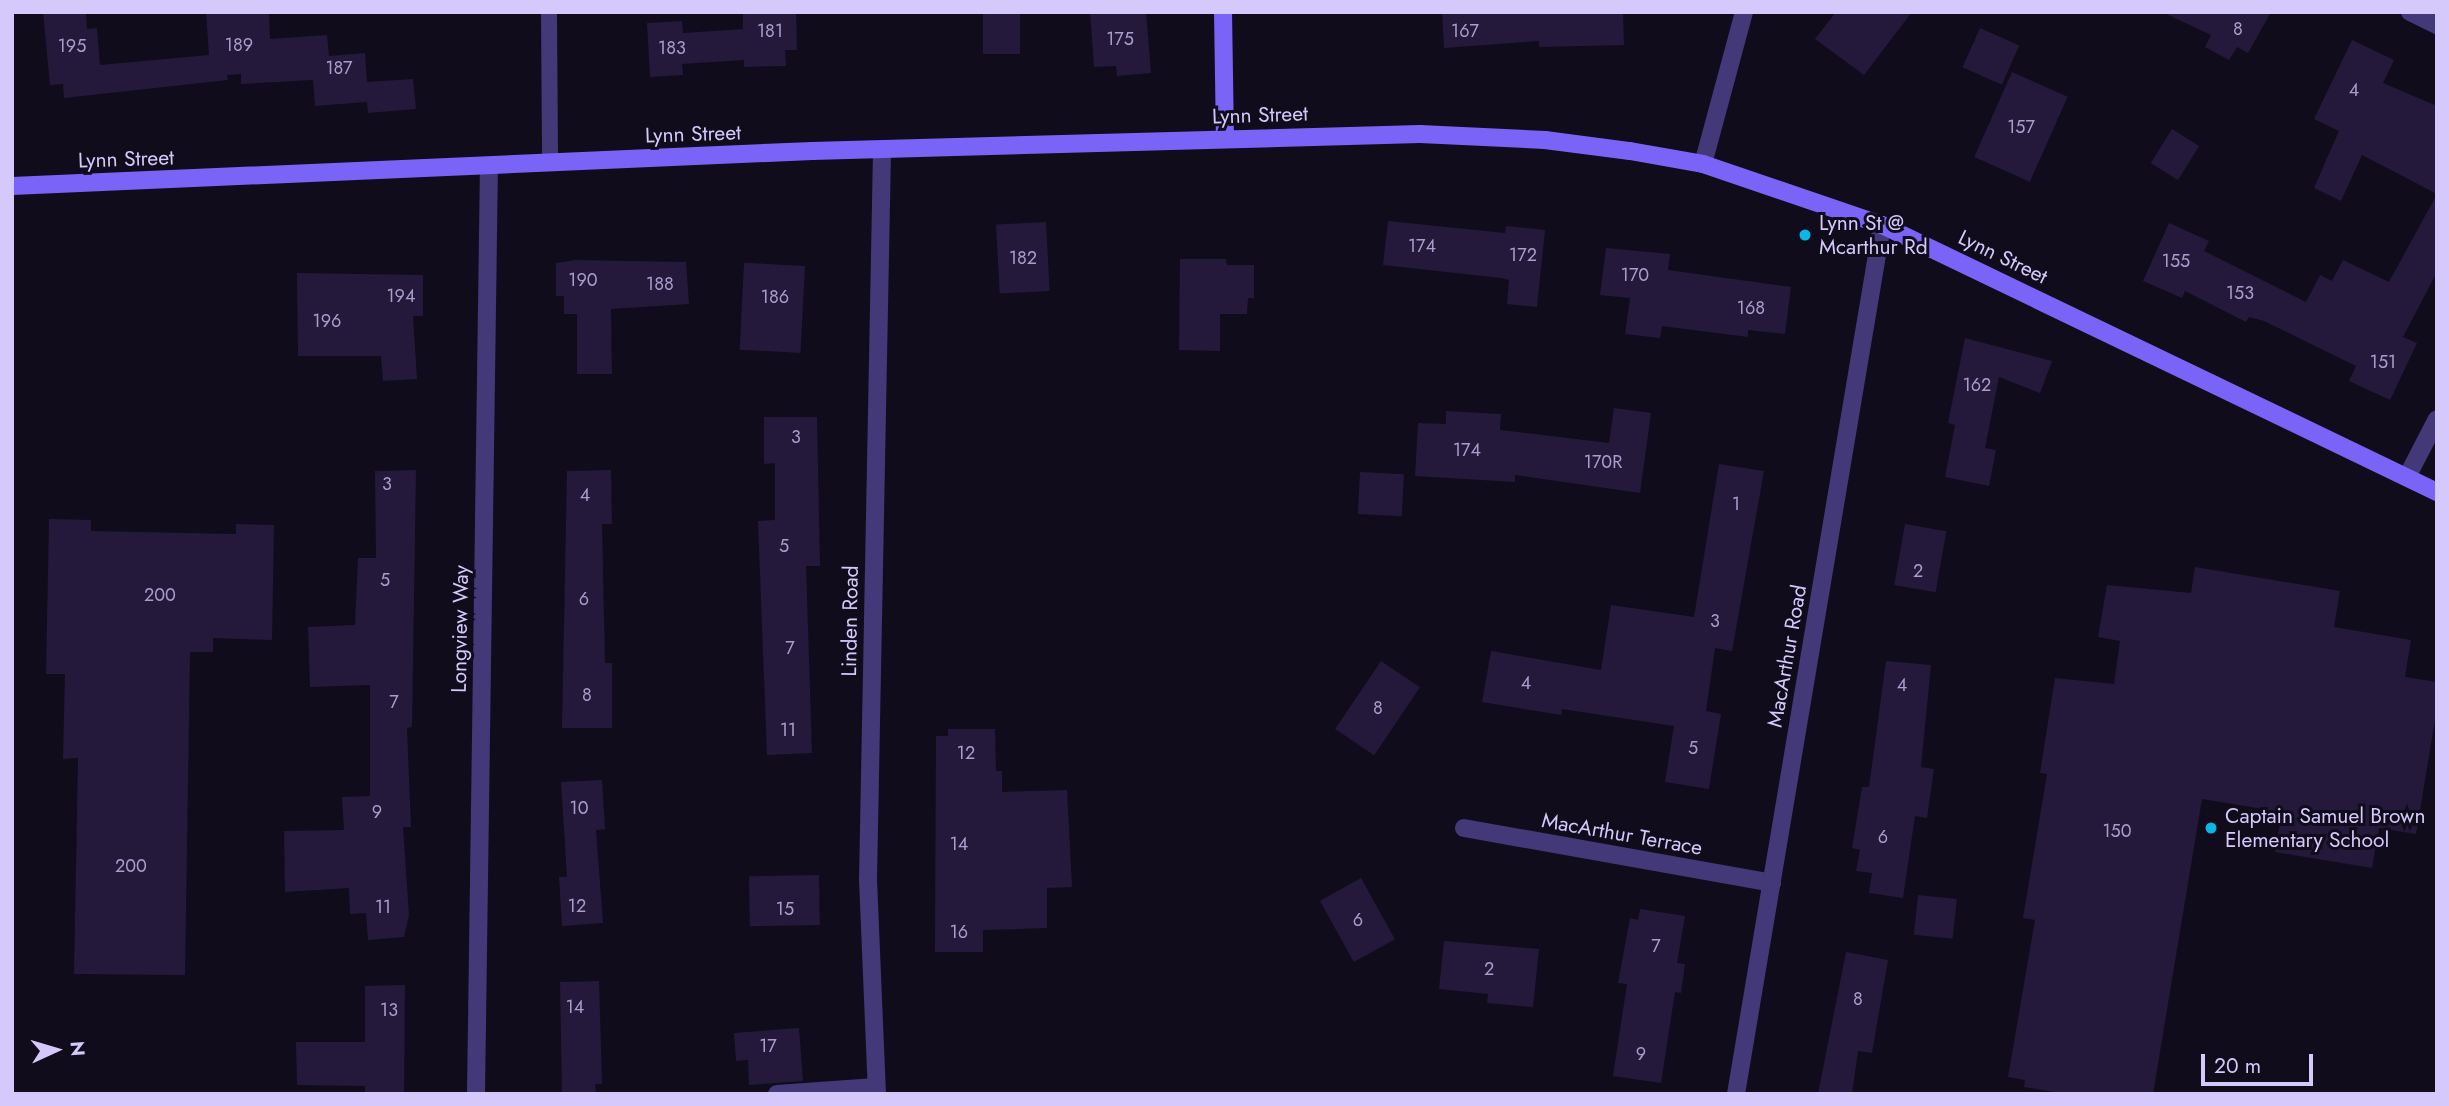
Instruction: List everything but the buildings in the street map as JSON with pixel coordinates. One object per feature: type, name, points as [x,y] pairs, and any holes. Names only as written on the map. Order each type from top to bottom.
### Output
[{"type":"main road","points":[[1223,12],[1225,139]]},
{"type":"main road","name":"Lynn Street","points":[[12,186],[882,150],[1225,139],[1420,134],[1545,140],[1703,164],[1882,225],[2437,492]]},
{"type":"street","points":[[1703,164],[1744,12]]},
{"type":"street","points":[[2410,12],[2437,25]]},
{"type":"street","name":"Linden Road","points":[[876,1090],[868,880],[882,150]]},
{"type":"street","name":"Longview Way","points":[[476,1094],[489,166]]},
{"type":"street","name":"MacArthur Road","points":[[1735,1094],[1882,225]]},
{"type":"street","points":[[2407,477],[2437,419]]},
{"type":"street","name":"MacArthur Terrace","points":[[1464,828],[1772,883]]},
{"type":"street","points":[[777,1094],[876,1090]]},
{"type":"lane","points":[[549,12],[550,163]]},
{"type":"place","name":"Lynn St @ Mcarthur Rd","points":[[1805,235]]},
{"type":"place","name":"Captain Samuel Brown Elementary School","points":[[2211,828]]}]
